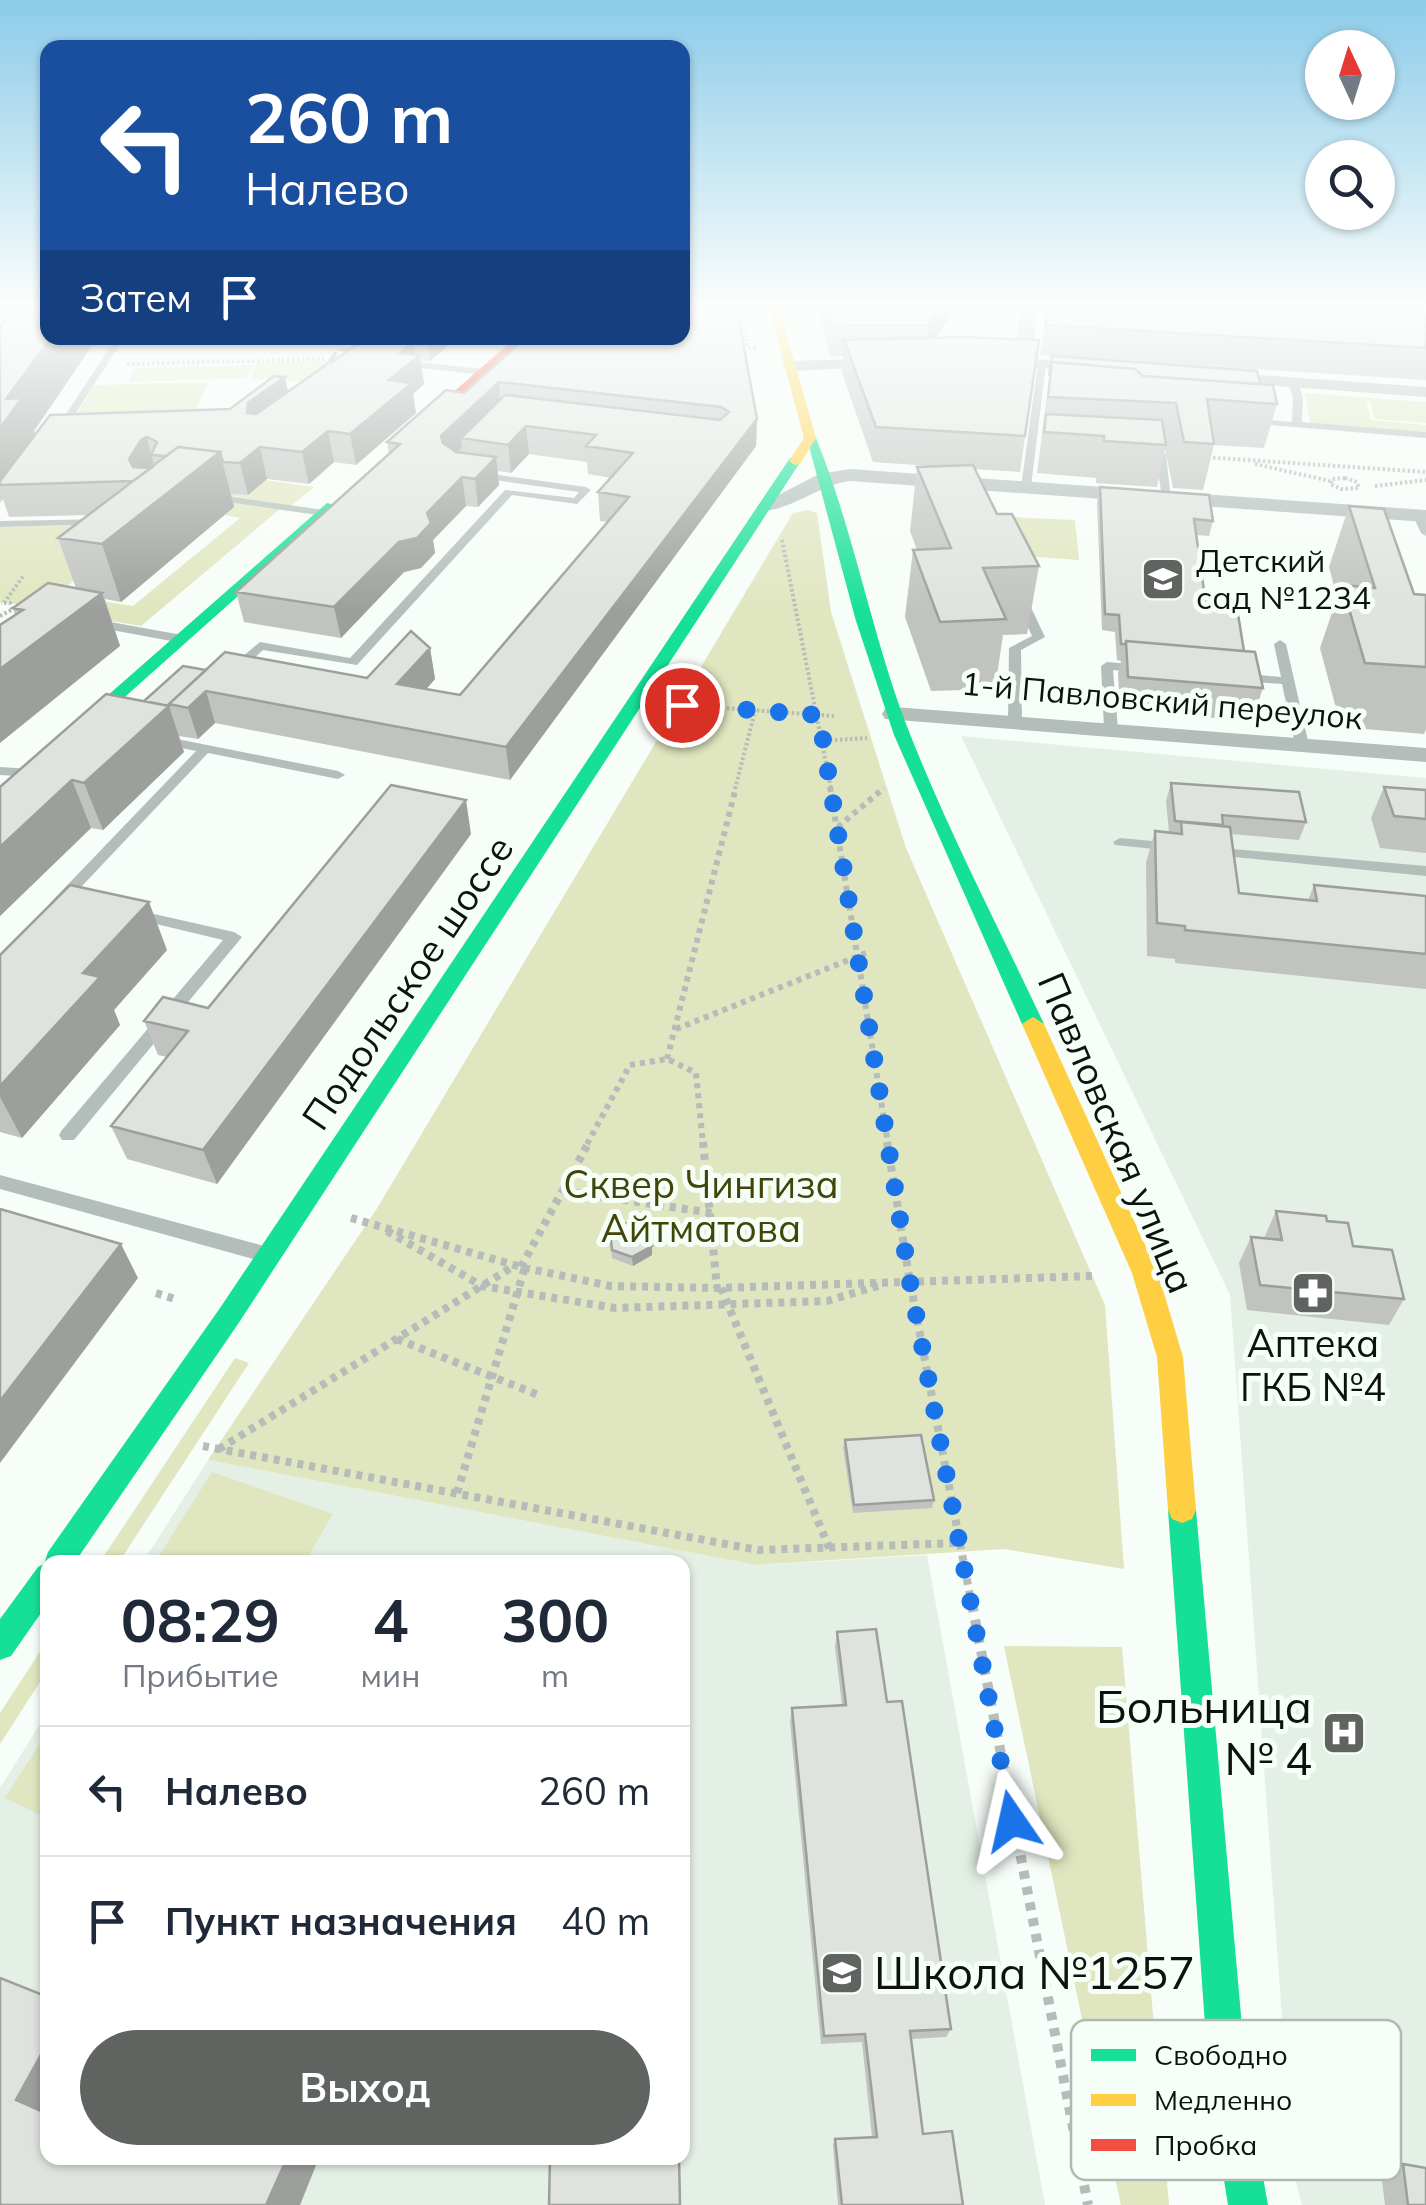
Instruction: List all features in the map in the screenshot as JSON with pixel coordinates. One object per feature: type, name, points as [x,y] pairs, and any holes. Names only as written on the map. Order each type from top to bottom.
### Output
[{"type":"street","points":[[394,452],[444,407]]},
{"type":"street","name":"Павловская улица","points":[[801,407],[826,478],[894,714],[1145,1273],[1170,1357],[1223,2020]]},
{"type":"street","name":"Подольское шоссе","points":[[63,1555],[269,1256],[810,438]]},
{"type":"street","points":[[767,506],[826,478],[850,476],[1167,498],[1424,522]]},
{"type":"street","points":[[0,799],[94,726],[182,640],[349,491]]},
{"type":"street","points":[[767,506],[810,502],[826,505],[833,512]]},
{"type":"street","name":"1-й Павловский переулок","points":[[894,714],[1426,755]]},
{"type":"street","points":[[0,1645],[40,1588]]},
{"type":"street","name":"Павловская улица","points":[[1244,2180],[1248,2205]]},
{"type":"lane","points":[[74,438],[55,439],[75,407]]},
{"type":"lane","points":[[1026,488],[1030,448],[1041,407]]},
{"type":"lane","points":[[1298,407],[1298,425]]},
{"type":"lane","points":[[1243,421],[1426,435]]},
{"type":"lane","points":[[1030,448],[1043,449]]},
{"type":"lane","points":[[1126,452],[1161,454],[1167,498]]},
{"type":"lane","points":[[218,686],[260,646],[353,662],[509,492],[576,501],[586,490],[460,473]]},
{"type":"lane","points":[[199,495],[324,513]]},
{"type":"lane","points":[[0,524],[121,520]]},
{"type":"lane","points":[[1015,721],[1015,648],[1040,636],[1016,590]]},
{"type":"lane","points":[[86,622],[182,640]]},
{"type":"lane","points":[[1280,644],[1302,745]]},
{"type":"lane","points":[[1111,729],[1107,666],[1163,671]]},
{"type":"lane","points":[[1218,676],[1288,681]]},
{"type":"lane","points":[[175,726],[154,738],[338,774]]},
{"type":"lane","points":[[82,904],[56,906],[206,748]]},
{"type":"lane","points":[[0,771],[31,774]]},
{"type":"lane","points":[[1120,842],[1426,871]]},
{"type":"lane","points":[[68,1135],[234,937],[120,912]]},
{"type":"lane","points":[[0,1182],[269,1256]]},
{"type":"path","points":[[1161,454],[1426,472]]},
{"type":"path","points":[[1234,459],[1330,482]]},
{"type":"path","points":[[1359,488],[1426,480]]},
{"type":"path","points":[[782,540],[819,715],[820,740],[862,953],[910,1282],[1071,2118]]},
{"type":"path","points":[[0,616],[13,609],[2,603],[24,576]]},
{"type":"path","points":[[682,705],[834,716]]},
{"type":"path","points":[[667,1059],[756,711]]},
{"type":"path","points":[[820,740],[867,738]]},
{"type":"path","points":[[838,827],[884,788]]},
{"type":"path","points":[[674,1030],[862,953]]},
{"type":"path","points":[[457,1492],[516,1294],[520,1266],[630,1065],[667,1059],[696,1073],[719,1288],[731,1307],[830,1550]]},
{"type":"path","points":[[563,1191],[712,1212]]},
{"type":"path","points":[[351,1218],[520,1266],[610,1286],[719,1288],[1092,1276]]},
{"type":"path","points":[[378,1226],[482,1286],[615,1308],[826,1302],[889,1283]]},
{"type":"path","points":[[218,1449],[520,1266]]},
{"type":"path","points":[[156,1293],[178,1300]]},
{"type":"path","points":[[396,1339],[541,1396]]},
{"type":"path","points":[[202,1446],[758,1550],[958,1543]]},
{"type":"path","points":[[1083,2180],[1088,2205]]},
{"type":"shaded area","name":"Больница № 4","points":[[961,736],[1426,778],[1426,2205],[1302,2205],[1295,2180],[1401,2180],[1401,2020],[1282,2020],[1230,1295]]},
{"type":"shaded area","name":"Школа №1257","points":[[208,1460],[756,1565],[927,1555],[1045,2205],[0,2205],[0,1788],[40,1724],[40,2165],[690,2165],[690,1555],[147,1555]]},
{"type":"green space","points":[[81,407],[197,407],[187,428],[66,432]]},
{"type":"green space","points":[[1307,407],[1368,407],[1371,420],[1426,425],[1426,432],[1311,424]]},
{"type":"green space","points":[[1372,407],[1426,407],[1426,423],[1375,419]]},
{"type":"green space","points":[[230,475],[314,487],[291,506],[205,493]]},
{"type":"green space","points":[[199,497],[280,509],[141,626],[57,612],[77,597],[133,606],[240,518],[185,508]]},
{"type":"green space","name":"Сквер Чингиза Айтматова","points":[[793,513],[817,513],[831,612],[906,848],[1105,1305],[1124,1569],[1004,1549],[756,1565],[208,1460],[376,1210]]},
{"type":"green space","points":[[989,516],[1075,520],[1079,560],[1010,555]]},
{"type":"green space","points":[[147,523],[41,607],[0,602],[0,527]]},
{"type":"green space","points":[[235,1358],[249,1363],[124,1555],[105,1555]]},
{"type":"green space","points":[[212,1472],[333,1514],[309,1555],[159,1555]]},
{"type":"green space","points":[[1004,1646],[1122,1647],[1153,2020],[1082,2020]]},
{"type":"green space","points":[[40,1652],[40,1682],[0,1744],[0,1713]]},
{"type":"green space","points":[[40,1743],[40,1815],[5,1798]]},
{"type":"green space","points":[[1116,2180],[1167,2180],[1169,2205],[1121,2205]]},
{"type":"building","points":[[0,407],[15,407],[0,428]]},
{"type":"building","points":[[233,407],[248,407],[247,413],[256,414],[266,407],[383,407],[350,434],[328,431],[302,452],[260,447],[240,463],[223,462],[220,452],[178,447],[166,456],[151,455],[157,442],[147,437],[129,459],[133,467],[151,468],[133,481],[0,485],[50,415]]},
{"type":"building","points":[[427,407],[472,407],[441,436],[443,443],[456,452],[496,457],[475,479],[462,477],[427,513],[431,523],[417,538],[399,542],[334,607],[236,592],[400,444],[387,442]]},
{"type":"building","points":[[493,407],[607,407],[720,420],[729,412],[721,407],[755,407],[757,419],[506,747],[206,691],[188,708],[169,704],[225,652],[367,678],[411,631],[430,648],[397,684],[460,695],[629,497],[598,492],[633,453],[586,446],[596,435],[526,426],[508,445],[461,438]]},
{"type":"building","points":[[869,407],[1029,407],[1025,436],[876,427]]},
{"type":"building","points":[[1177,407],[1208,407],[1214,444],[1184,442]]},
{"type":"building","points":[[1046,414],[1162,420],[1166,445],[1044,432]]},
{"type":"building","points":[[178,447],[220,452],[102,544],[58,538]]},
{"type":"building","points":[[973,465],[997,514],[1012,514],[1039,566],[983,568],[1006,619],[940,622],[913,550],[951,548],[917,467]]},
{"type":"building","points":[[1100,487],[1209,495],[1213,521],[1194,519],[1206,605],[1237,608],[1244,651],[1126,641],[1121,644],[1119,615],[1105,614]]},
{"type":"building","points":[[1349,506],[1384,509],[1414,594],[1426,595],[1426,667],[1365,663],[1342,585],[1375,588]]},
{"type":"building","points":[[48,583],[102,593],[0,669],[0,625],[23,610],[13,608]]},
{"type":"building","points":[[1126,641],[1255,652],[1263,688],[1128,677]]},
{"type":"building","points":[[183,666],[206,670],[169,706],[144,701]]},
{"type":"building","points":[[106,694],[169,706],[84,783],[72,780],[0,847],[0,787]]},
{"type":"building","points":[[1171,783],[1299,792],[1306,822],[1222,815],[1223,825],[1175,821]]},
{"type":"building","points":[[391,785],[466,800],[203,1150],[111,1126],[188,1031],[144,1021],[163,997],[208,1008]]},
{"type":"building","points":[[1384,787],[1426,790],[1426,819],[1394,816]]},
{"type":"building","points":[[1181,822],[1230,827],[1239,893],[1317,901],[1314,885],[1426,896],[1426,954],[1185,930],[1185,926],[1157,923],[1155,831],[1182,834]]},
{"type":"building","points":[[70,885],[149,902],[83,973],[100,977],[0,1086],[0,955]]},
{"type":"building","points":[[0,1209],[121,1244],[0,1401]]},
{"type":"building","points":[[1276,1211],[1326,1216],[1327,1221],[1348,1223],[1353,1246],[1392,1250],[1404,1299],[1260,1285],[1251,1237],[1282,1240]]},
{"type":"building","points":[[630,1221],[650,1228],[652,1246],[632,1257],[612,1250],[610,1232]]},
{"type":"building","points":[[921,1435],[934,1500],[854,1505],[845,1440]]},
{"type":"building","points":[[876,1629],[887,1702],[902,1701],[951,2029],[910,2031],[923,2134],[952,2131],[963,2205],[842,2205],[835,2139],[877,2137],[865,2034],[824,2036],[792,1708],[846,1705],[837,1632]]},
{"type":"building","points":[[0,1978],[40,1994],[40,2056],[16,2100],[40,2110],[40,2165],[284,2165],[266,2205],[0,2205]]},
{"type":"building","points":[[1403,2164],[1426,2168],[1426,2205],[1408,2205]]},
{"type":"building","points":[[550,2165],[679,2165],[680,2205],[549,2205]]},
{"type":"traffic: fast","points":[[810,438],[826,478],[864,621],[902,735],[1033,1024]]},
{"type":"traffic: fast","points":[[63,1555],[229,1316],[795,461]]},
{"type":"traffic: fast","points":[[0,799],[332,506]]},
{"type":"traffic: fast","points":[[1182,1510],[1223,2020]]},
{"type":"traffic: fast","points":[[0,1645],[40,1588]]},
{"type":"traffic: fast","points":[[1244,2180],[1248,2205]]},
{"type":"traffic: slow","points":[[795,461],[810,438],[801,407]]},
{"type":"traffic: slow","points":[[1033,1024],[1145,1273],[1170,1357],[1182,1510]]},
{"type":"traffic: jam","points":[[413,434],[443,407]]},
{"type":"place","name":"Детский сад №1234","points":[[1163,579]]},
{"type":"place","name":"Аптека ГКБ №4","points":[[1313,1293]]},
{"type":"place","name":"Больница № 4","points":[[1344,1733]]},
{"type":"place","name":"Школа №1257","points":[[842,1973]]},
{"type":"route","points":[[682,705],[819,715],[910,1282],[1012,1821]]}]
